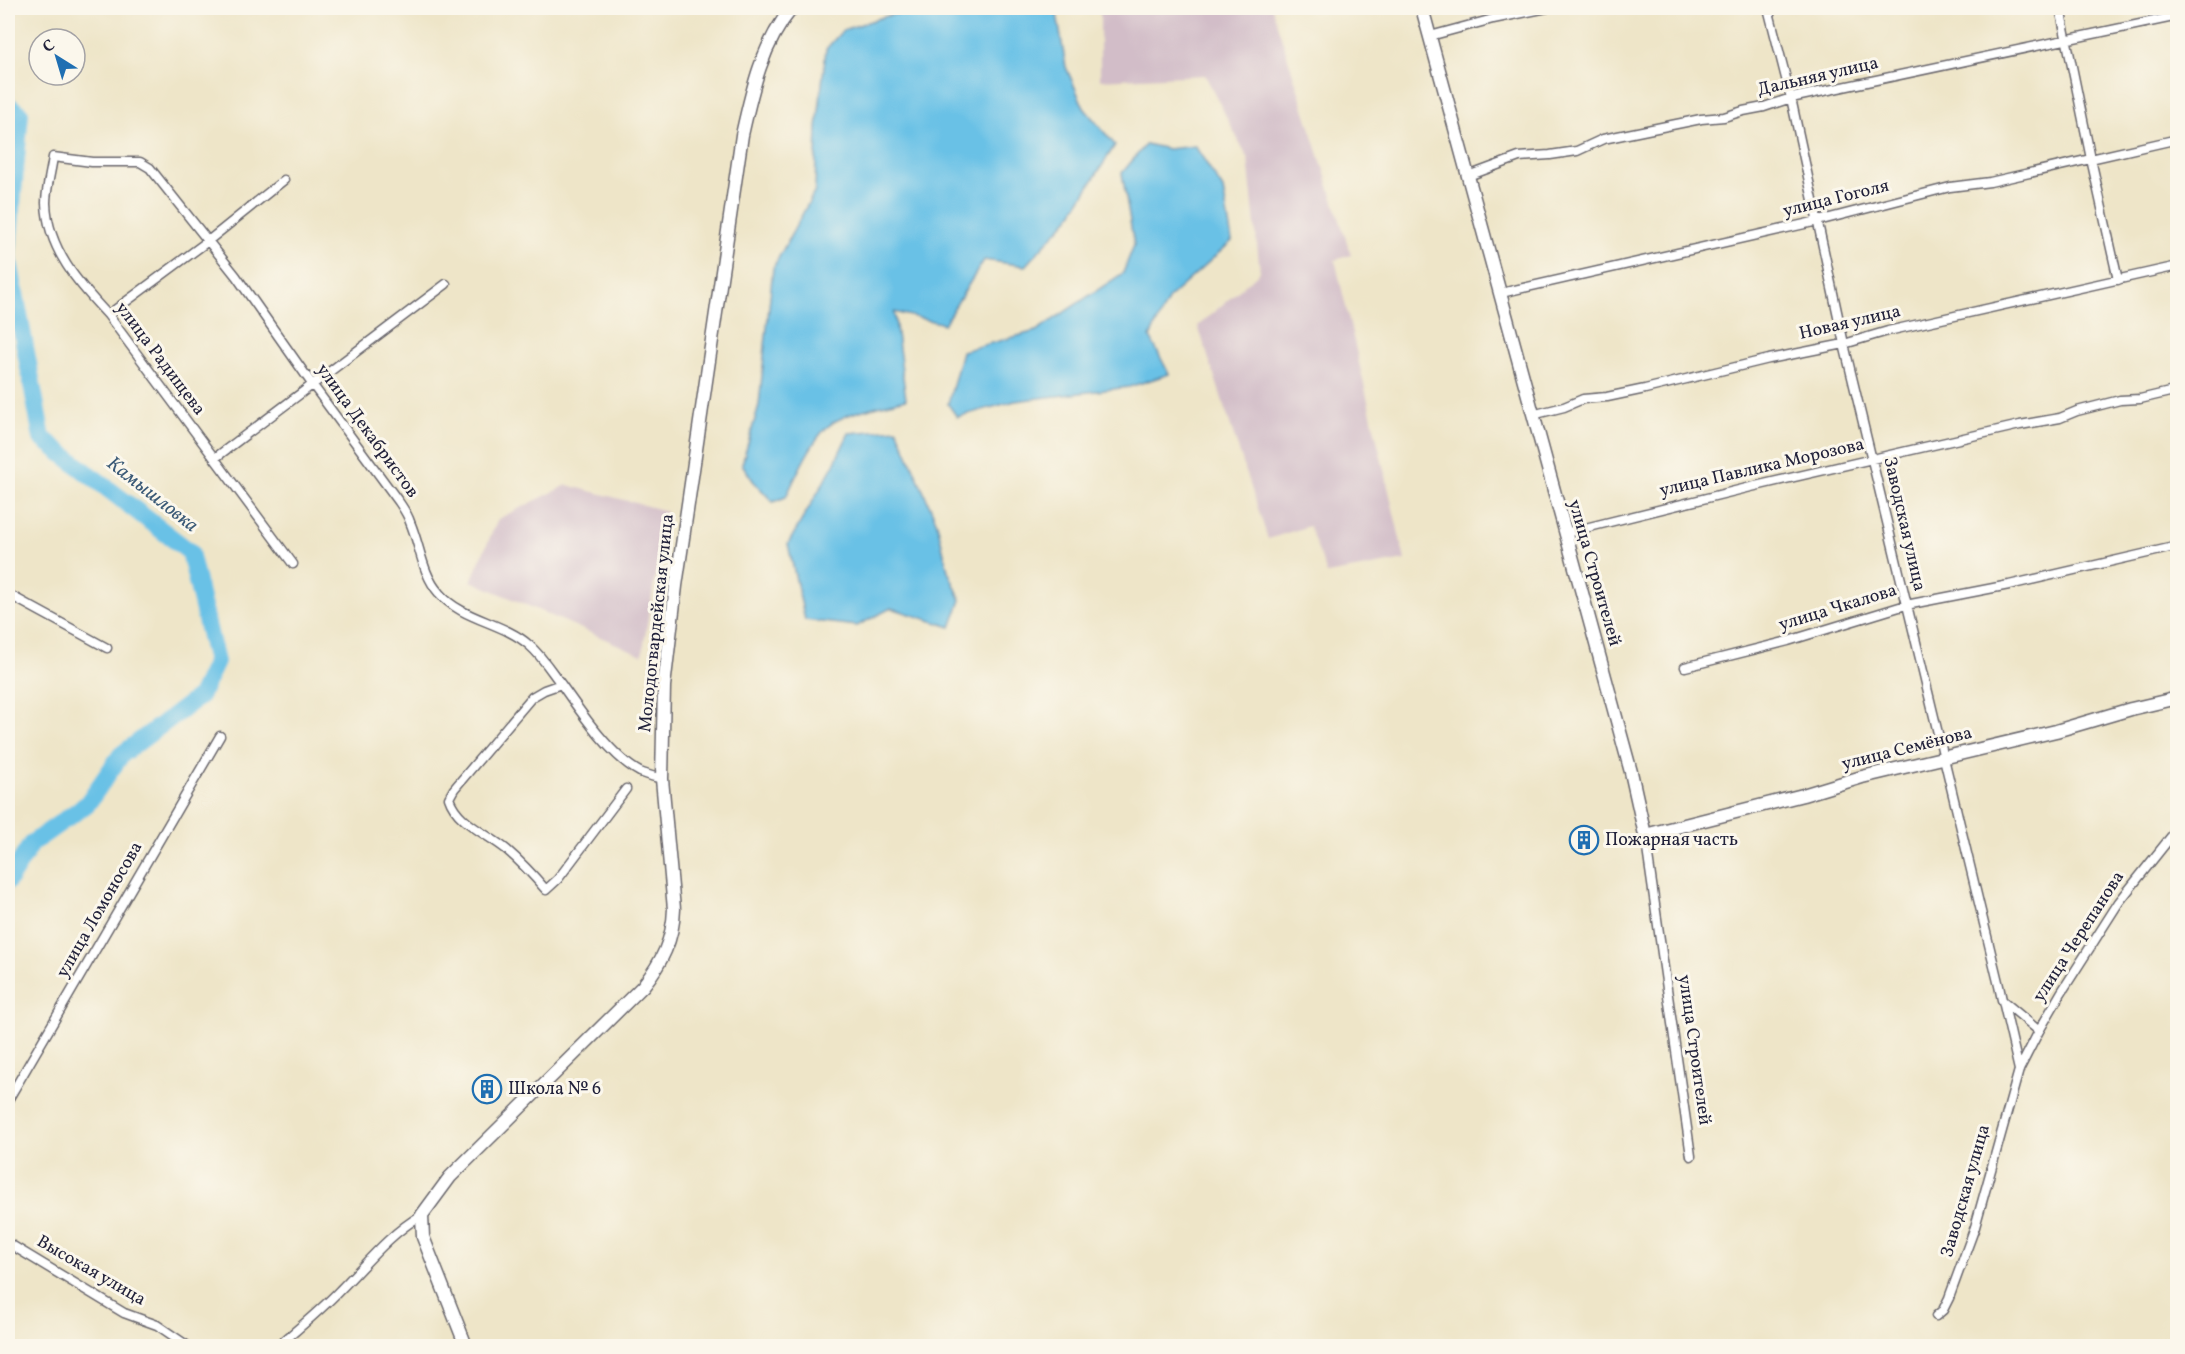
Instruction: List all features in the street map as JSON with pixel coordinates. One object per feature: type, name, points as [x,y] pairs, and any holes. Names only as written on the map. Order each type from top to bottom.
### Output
[{"type":"street","name":"Молодогвардейская улица","points":[[278,1347],[337,1293],[389,1239],[405,1225],[422,1215],[450,1177],[643,986],[661,961],[670,942],[674,925],[674,909],[662,779],[664,686],[668,651],[739,154],[750,101],[766,49],[773,34],[792,8]]},
{"type":"street","name":"улица Строителей","points":[[1422,8],[1502,293],[1532,415],[1631,772],[1646,835],[1691,1156]]},
{"type":"street","points":[[1430,36],[1493,19],[1547,8]]},
{"type":"street","name":"Заводская улица","points":[[1768,8],[1791,98],[1844,344],[2019,1070],[1975,1227],[1949,1298],[1943,1310],[1936,1316]]},
{"type":"street","points":[[2060,8],[2118,279]]},
{"type":"street","name":"Дальняя улица","points":[[1468,176],[1519,157],[1577,150],[1603,139],[1724,117],[1791,98],[2178,16]]},
{"type":"street","name":"улица Гоголя","points":[[1502,293],[1818,221],[1950,187],[1990,182],[2178,139]]},
{"type":"street","name":"улица Декабристов","points":[[53,157],[92,162],[140,162],[150,168],[236,276],[399,502],[410,520],[427,572],[440,594],[449,603],[466,613],[519,637],[544,661],[594,728],[622,759],[640,772],[662,779]]},
{"type":"street","name":"улица Радищева","points":[[53,157],[46,203],[51,235],[60,255],[78,282],[108,315],[293,564]]},
{"type":"street","points":[[108,315],[208,241],[284,180]]},
{"type":"street","name":"Новая улица","points":[[1532,415],[1564,407],[1583,399],[1607,397],[1645,389],[1768,359],[1844,344],[1888,331],[2178,266]]},
{"type":"street","points":[[215,458],[446,284]]},
{"type":"street","name":"улица Павлика Морозова","points":[[1564,533],[1873,459],[2060,418],[2077,411],[2120,400],[2139,399],[2178,390]]},
{"type":"street","name":"улица Чкалова","points":[[1685,667],[1799,638],[1906,604],[2009,585],[2178,546]]},
{"type":"street","points":[[8,594],[107,648]]},
{"type":"street","points":[[561,684],[532,697],[454,789],[449,798],[452,808],[461,817],[507,849],[546,890],[558,879],[626,789]]},
{"type":"street","name":"улица Семёнова","points":[[1646,835],[1803,795],[1862,777],[1944,759],[2178,698]]},
{"type":"street","name":"улица Ломоносова","points":[[8,1100],[220,736]]},
{"type":"street","name":"улица Черепанова","points":[[2019,1070],[2039,1030],[2119,902],[2178,828]]},
{"type":"street","points":[[2002,1000],[2039,1030]]},
{"type":"street","points":[[422,1215],[423,1237],[466,1347]]},
{"type":"street","name":"Высокая улица","points":[[8,1242],[124,1313],[157,1325],[188,1347]]},
{"type":"shaded area","points":[[1100,8],[1272,8],[1351,255],[1335,260],[1405,560],[1327,574],[1309,526],[1268,539],[1198,326],[1260,272],[1248,159],[1205,75],[1100,80]]},
{"type":"shaded area","points":[[567,485],[666,511],[642,655],[471,581],[498,519]]},
{"type":"water","points":[[923,8],[1056,8],[1066,67],[1084,108],[1115,145],[1069,218],[1025,266],[984,260],[944,324],[894,312],[906,399],[853,413],[833,422],[809,451],[786,497],[773,502],[754,482],[742,464],[759,405],[773,268],[815,191],[817,128],[826,49],[843,30],[883,17]]},
{"type":"water","points":[[1146,144],[1168,149],[1195,146],[1223,189],[1232,241],[1169,298],[1150,337],[1169,374],[1129,387],[1015,401],[957,417],[948,404],[962,351],[1036,331],[1123,273],[1134,245],[1122,173]]},
{"type":"water","points":[[897,429],[937,523],[948,571],[961,600],[951,627],[891,608],[857,626],[805,620],[788,544],[833,466],[849,433]]},
{"type":"waterway","name":"Камышловка","points":[[8,105],[20,114],[8,249]]},
{"type":"waterway","name":"Камышловка","points":[[8,256],[42,438],[190,552],[216,662],[200,696],[121,755],[87,804],[32,843],[8,881]]},
{"type":"place","name":"Пожарная часть","points":[[1584,840]]},
{"type":"place","name":"Школа № 6","points":[[487,1089]]}]
